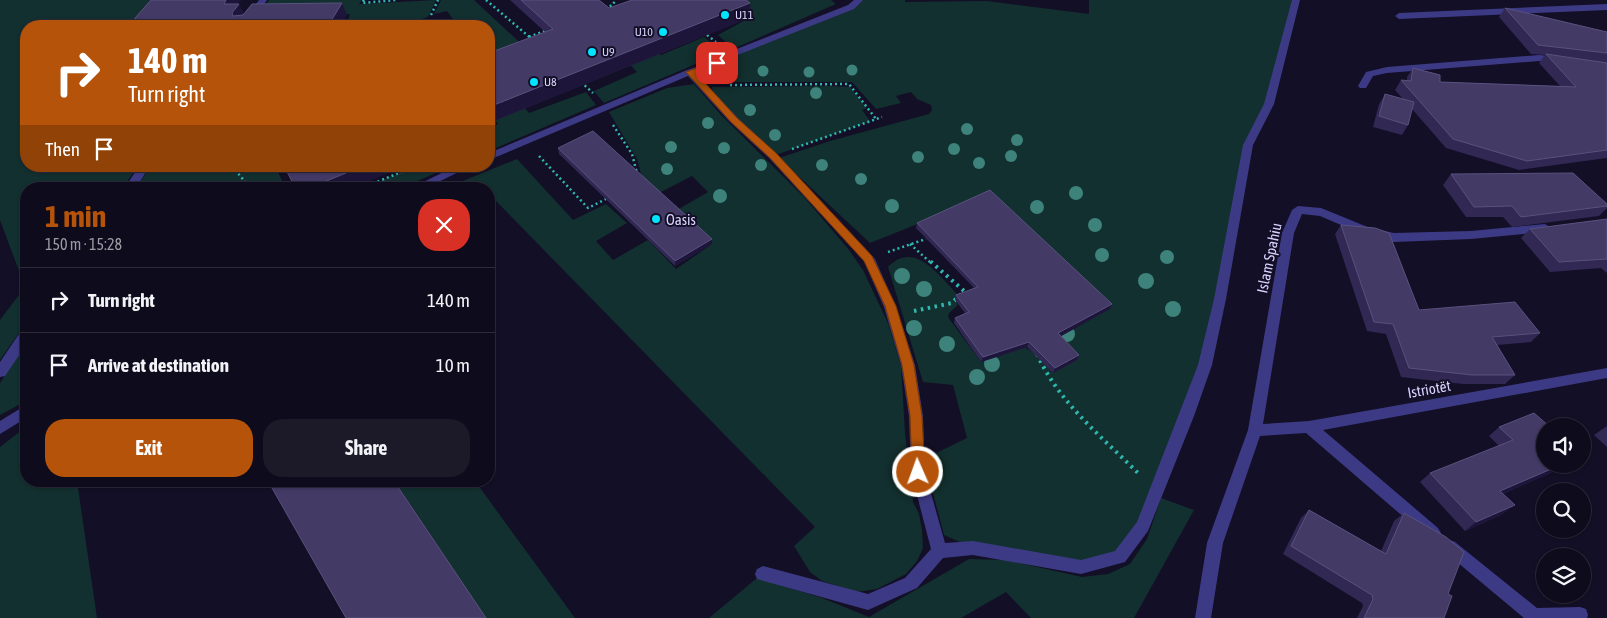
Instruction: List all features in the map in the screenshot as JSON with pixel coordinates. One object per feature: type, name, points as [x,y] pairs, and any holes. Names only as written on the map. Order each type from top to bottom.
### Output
[{"type":"street","points":[[248,20],[262,0]]},
{"type":"street","points":[[495,154],[602,108],[717,63],[732,54],[851,7],[859,0]]},
{"type":"street","points":[[762,574],[868,602],[911,583],[939,551],[973,548],[1081,567],[1120,557],[1142,526],[1205,365],[1220,299],[1248,145],[1269,104],[1296,0]]},
{"type":"street","points":[[1399,16],[1607,7]]},
{"type":"street","points":[[1363,86],[1369,74],[1387,70],[1539,58],[1569,61]]},
{"type":"street","points":[[690,72],[734,120],[773,156],[868,259],[893,316],[908,365],[916,416],[918,472],[939,551]]},
{"type":"street","points":[[430,182],[452,172]]},
{"type":"street","name":"Islam Spahiu","points":[[1203,618],[1215,543],[1256,430],[1288,233],[1298,210],[1306,209],[1327,215],[1376,235],[1392,238],[1475,236],[1553,227]]},
{"type":"street","points":[[0,372],[20,344]]},
{"type":"street","name":"Istriotët","points":[[1256,430],[1309,427],[1607,373]]},
{"type":"street","points":[[0,428],[20,415]]},
{"type":"street","points":[[1309,427],[1534,616],[1580,615]]},
{"type":"path","points":[[364,0],[362,3],[396,0]]},
{"type":"path","points":[[431,15],[438,0]]},
{"type":"path","points":[[486,0],[536,43]]},
{"type":"path","points":[[603,9],[613,5],[615,0]]},
{"type":"path","points":[[613,5],[620,11]]},
{"type":"path","points":[[696,27],[732,54]]},
{"type":"path","points":[[529,37],[548,30]]},
{"type":"path","points":[[575,77],[590,90]]},
{"type":"path","points":[[702,85],[849,84],[876,119]]},
{"type":"path","points":[[602,108],[631,154],[637,168],[636,175]]},
{"type":"path","points":[[773,156],[882,117]]},
{"type":"path","points":[[534,150],[588,208],[606,199]]},
{"type":"path","points":[[237,172],[245,182]]},
{"type":"path","points":[[374,182],[401,172]]},
{"type":"path","points":[[868,259],[926,239]]},
{"type":"path","points":[[893,316],[952,303],[964,291],[910,244]]},
{"type":"path","points":[[1035,351],[1043,371],[1156,493]]},
{"type":"green space","points":[[0,0],[165,0],[145,20],[20,20],[20,172],[134,172],[127,182],[20,182],[20,274],[0,220]]},
{"type":"green space","points":[[269,0],[362,0],[359,4],[436,0],[428,17],[418,20],[348,20],[350,14],[304,15],[279,20],[254,20]]},
{"type":"green space","points":[[441,0],[474,0],[529,51],[495,63],[495,20],[454,20],[447,11],[434,14]]},
{"type":"green space","points":[[729,0],[831,0],[836,4],[733,49],[718,35],[751,17]]},
{"type":"green space","points":[[859,0],[905,0],[905,2],[987,1],[1089,14],[1089,0],[1296,0],[1269,104],[1248,145],[1205,365],[1143,526],[1120,557],[1081,567],[973,548],[944,535],[924,459],[967,438],[953,385],[923,382],[888,267],[898,259],[908,257],[917,259],[935,271],[944,280],[959,296],[957,306],[949,313],[948,317],[981,362],[1003,355],[1001,333],[1034,353],[1053,373],[1076,360],[1051,334],[1110,309],[988,196],[870,243],[779,158],[830,141],[929,114],[932,110],[931,105],[917,99],[911,92],[896,96],[901,103],[876,109],[852,82],[712,82],[712,76],[717,63],[851,7]]},
{"type":"green space","points":[[618,19],[661,55],[704,37],[724,52],[604,103],[594,91],[637,72],[595,28]]},
{"type":"green space","points":[[495,72],[529,113],[586,92],[596,105],[495,148],[495,125],[498,124],[495,120]]},
{"type":"green space","points":[[694,84],[721,115],[804,197],[849,250],[863,270],[888,323],[901,366],[905,433],[913,502],[919,514],[923,548],[917,561],[906,574],[877,589],[856,592],[822,581],[810,572],[794,546],[815,527],[495,200],[495,182],[460,182],[485,172],[495,172],[495,168],[517,159],[573,220],[606,204],[627,223],[596,241],[613,260],[648,240],[676,269],[712,244],[677,210],[708,192],[692,176],[659,193],[641,174],[637,159],[609,112],[667,88]]},
{"type":"green space","points":[[712,87],[850,87],[867,108],[862,110],[870,121],[882,117],[773,156],[713,92]]},
{"type":"green space","points":[[147,172],[278,172],[283,182],[140,182]]},
{"type":"green space","points":[[402,172],[438,172],[415,182],[378,182]]},
{"type":"green space","points":[[20,294],[20,332],[0,360],[0,320]]},
{"type":"green space","points":[[20,351],[20,404],[0,415],[0,383]]},
{"type":"green space","points":[[20,432],[20,487],[78,487],[97,618],[0,618],[0,447]]},
{"type":"green space","points":[[398,487],[479,487],[575,618],[485,618]]},
{"type":"green space","points":[[1161,498],[1194,510],[1134,618],[1031,618],[1006,592],[961,618],[709,618],[757,578],[822,598],[869,617],[969,559],[1006,560],[1082,577],[1108,574],[1130,564],[1147,539]]},
{"type":"building","points":[[151,0],[226,0],[224,4],[239,4],[232,13],[233,16],[243,15],[252,4],[342,3],[332,20],[133,20]]},
{"type":"building","points":[[521,0],[599,0],[609,8],[632,0],[746,0],[750,3],[495,105],[495,51],[553,29]]},
{"type":"building","points":[[1505,8],[1607,32],[1607,53],[1538,45]]},
{"type":"building","points":[[1546,54],[1607,63],[1607,150],[1527,161],[1453,139],[1401,80],[1411,81],[1413,68],[1440,75],[1440,82],[1576,87]]},
{"type":"building","points":[[1385,94],[1414,102],[1408,125],[1379,116]]},
{"type":"building","name":"Oasis","points":[[593,131],[712,239],[675,261],[558,148]]},
{"type":"building","points":[[287,172],[348,172],[324,182],[292,182]]},
{"type":"building","points":[[1573,173],[1607,206],[1521,217],[1512,206],[1474,207],[1451,174]]},
{"type":"building","points":[[990,190],[1112,304],[1058,333],[1079,355],[1055,368],[1029,342],[983,357],[955,318],[969,312],[956,295],[978,287],[917,223]]},
{"type":"building","points":[[1607,219],[1607,259],[1559,262],[1530,229]]},
{"type":"building","points":[[1341,225],[1375,228],[1389,233],[1419,310],[1515,302],[1540,333],[1492,337],[1515,375],[1472,375],[1409,368],[1393,324],[1374,322]]},
{"type":"building","points":[[1534,413],[1540,418],[1536,418],[1536,473],[1542,473],[1500,491],[1515,505],[1476,522],[1430,473],[1513,440],[1499,427]]},
{"type":"building","points":[[271,487],[398,487],[486,618],[346,618]]},
{"type":"building","points":[[1309,510],[1386,554],[1404,513],[1446,537],[1464,552],[1448,594],[1452,596],[1444,618],[1364,618],[1373,599],[1372,595],[1291,546]]},
{"type":"place","name":"U11","points":[[725,15]]},
{"type":"place","name":"U10","points":[[663,32]]},
{"type":"place","name":"U9","points":[[592,52]]},
{"type":"place","name":"U8","points":[[534,82]]},
{"type":"place","name":"Oasis","points":[[656,219]]},
{"type":"route","points":[[717,63],[690,72],[734,120],[773,156],[868,259],[890,306],[908,365],[916,416],[918,472]]}]
